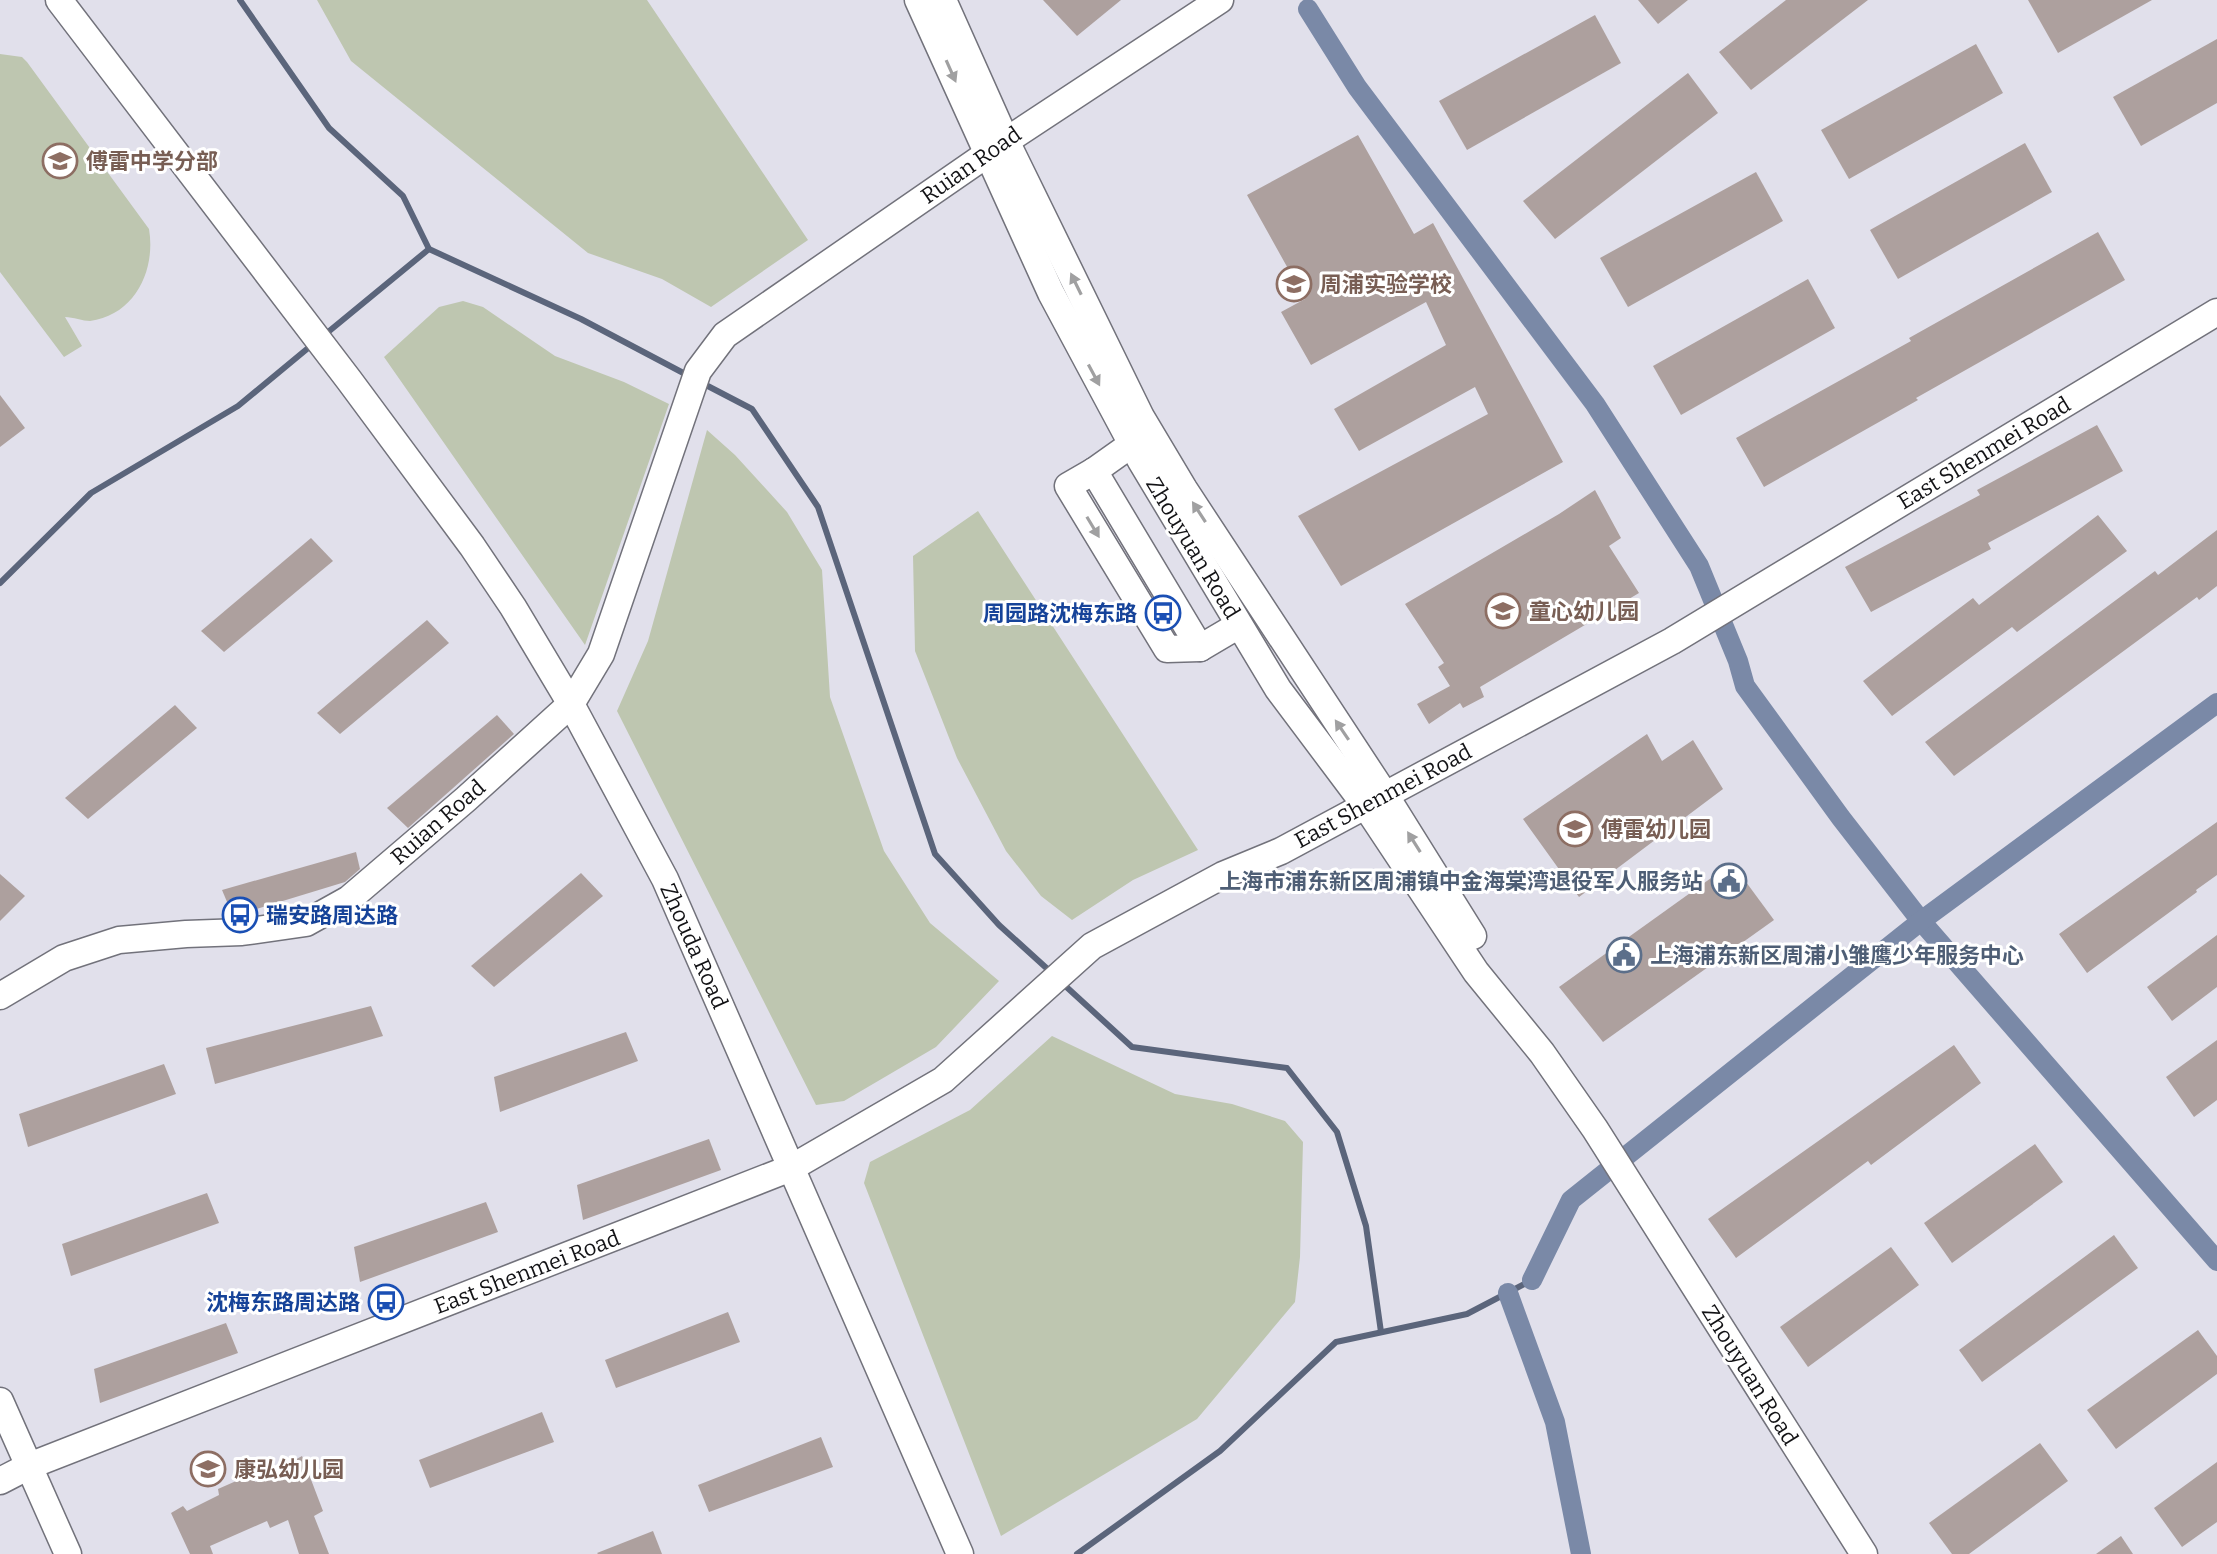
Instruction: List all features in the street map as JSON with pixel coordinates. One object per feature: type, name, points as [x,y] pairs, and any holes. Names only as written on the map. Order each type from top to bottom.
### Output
[{"type":"street","name":"Zhouda Road","points":[[59,0],[472,546],[571,704],[665,879],[960,1554]]},
{"type":"street","name":"Zhouyuan Road","points":[[918,0],[1141,417],[1184,489],[1375,800],[1481,949],[1542,1053],[1595,1129],[1864,1554]]},
{"type":"street","name":"Zhouyuan Road","points":[[943,0],[1051,293],[1132,444],[1278,689],[1375,800]]},
{"type":"street","name":"Ruian Road","points":[[0,996],[64,958],[119,940],[242,932],[306,923],[349,899],[571,704],[601,654],[698,371],[725,335],[997,147],[1220,0]]},
{"type":"street","name":"East Shenmei Road","points":[[0,1481],[29,1466],[791,1168],[943,1080],[1092,946],[1223,875],[1281,851],[1672,641],[2217,312]]},
{"type":"street","points":[[1132,444],[1094,471],[1200,648],[1239,625]]},
{"type":"street","points":[[0,1401],[68,1554]]},
{"type":"green space","points":[[317,0],[647,0],[808,240],[711,307],[662,279],[588,253],[351,61]]},
{"type":"green space","points":[[0,54],[22,57],[27,62],[149,229],[149,260],[139,288],[119,310],[106,317],[90,321],[65,317],[82,346],[64,357],[0,272]]},
{"type":"green space","points":[[463,301],[483,307],[555,356],[624,382],[669,404],[585,645],[384,357],[439,307]]},
{"type":"green space","points":[[707,430],[735,455],[787,512],[822,570],[830,697],[884,851],[930,923],[999,981],[936,1047],[844,1101],[816,1105],[617,711],[648,641]]},
{"type":"green space","points":[[978,511],[1198,850],[1133,880],[1072,920],[1041,896],[1006,851],[957,758],[915,651],[913,556]]},
{"type":"green space","points":[[1052,1036],[1175,1094],[1232,1104],[1285,1121],[1303,1142],[1300,1257],[1295,1302],[1197,1419],[1001,1536],[864,1183],[870,1162],[970,1110]]},
{"type":"building","points":[[1043,0],[1121,0],[1077,36]]},
{"type":"building","points":[[1638,0],[1688,0],[1658,24]]},
{"type":"building","points":[[1786,0],[1868,0],[1751,90],[1719,52]]},
{"type":"building","points":[[2028,0],[2152,0],[2058,53]]},
{"type":"building","points":[[1595,15],[1621,63],[1467,150],[1439,101]]},
{"type":"building","points":[[2217,39],[2217,103],[2141,146],[2113,97]]},
{"type":"building","points":[[1976,44],[2003,93],[1849,179],[1821,130]]},
{"type":"building","points":[[1688,73],[1718,113],[1555,239],[1523,201]]},
{"type":"building","points":[[1358,135],[1414,234],[1433,223],[1563,462],[1341,586],[1298,516],[1488,414],[1475,387],[1359,451],[1334,409],[1446,345],[1426,302],[1311,365],[1281,312],[1305,299],[1247,195]]},
{"type":"building","points":[[2025,143],[2052,192],[1898,279],[1870,230]]},
{"type":"building","points":[[1756,172],[1783,221],[1628,307],[1600,258]]},
{"type":"building","points":[[2098,232],[2125,280],[1764,487],[1736,438]]},
{"type":"building","points":[[1808,279],[1835,328],[1681,415],[1653,366]]},
{"type":"building","points":[[0,395],[25,428],[0,447]]},
{"type":"building","points":[[2097,425],[2123,471],[1988,543],[1991,549],[1871,612],[1845,567],[1980,495],[1977,490]]},
{"type":"building","name":"童心幼儿园","points":[[1595,490],[1621,538],[1609,546],[1639,593],[1480,687],[1484,697],[1463,708],[1460,703],[1429,724],[1417,704],[1450,686],[1438,667],[1444,663],[1405,604]]},
{"type":"building","points":[[2098,515],[2127,551],[2017,632],[2012,627],[1892,716],[1863,681],[1973,598],[1979,605]]},
{"type":"building","points":[[2217,530],[2217,586],[2199,600],[2197,597],[1954,776],[1925,742],[2155,571],[2158,575]]},
{"type":"building","points":[[311,538],[333,561],[224,652],[201,631]]},
{"type":"building","points":[[427,620],[449,643],[340,734],[317,713]]},
{"type":"building","points":[[175,705],[197,728],[88,819],[65,798]]},
{"type":"building","points":[[497,715],[514,734],[408,828],[387,808]]},
{"type":"building","name":"傅雷幼儿园","points":[[1647,734],[1662,761],[1693,740],[1723,789],[1579,897],[1523,819]]},
{"type":"building","points":[[2217,822],[2217,875],[2087,973],[2059,934]]},
{"type":"building","points":[[356,852],[360,869],[345,882],[233,916],[222,890]]},
{"type":"building","points":[[1732,863],[1774,920],[1603,1042],[1559,987]]},
{"type":"building","points":[[581,873],[603,896],[494,987],[471,966]]},
{"type":"building","points":[[0,874],[25,896],[0,921]]},
{"type":"building","points":[[2217,935],[2217,987],[2172,1021],[2147,987]]},
{"type":"building","points":[[371,1006],[383,1036],[215,1084],[206,1048]]},
{"type":"building","points":[[626,1032],[638,1061],[500,1112],[494,1077]]},
{"type":"building","points":[[2217,1040],[2217,1100],[2194,1117],[2166,1077]]},
{"type":"building","points":[[1954,1045],[1981,1083],[1871,1165],[1868,1161],[1736,1258],[1708,1219]]},
{"type":"building","points":[[164,1064],[176,1094],[28,1147],[19,1114]]},
{"type":"building","points":[[709,1139],[721,1170],[583,1220],[577,1185]]},
{"type":"building","points":[[2035,1144],[2063,1182],[1952,1263],[1924,1223]]},
{"type":"building","points":[[207,1193],[219,1223],[71,1276],[62,1244]]},
{"type":"building","points":[[486,1202],[498,1232],[360,1282],[354,1247]]},
{"type":"building","points":[[2114,1235],[2138,1268],[1982,1382],[1959,1350]]},
{"type":"building","points":[[1891,1247],[1919,1285],[1808,1367],[1780,1327]]},
{"type":"building","points":[[728,1312],[740,1342],[616,1388],[605,1360]]},
{"type":"building","points":[[226,1323],[238,1353],[100,1403],[94,1369]]},
{"type":"building","points":[[2198,1330],[2217,1356],[2217,1374],[2116,1449],[2087,1410]]},
{"type":"building","points":[[542,1412],[554,1442],[430,1488],[419,1460]]},
{"type":"building","points":[[821,1437],[833,1467],[709,1512],[698,1485]]},
{"type":"building","points":[[2040,1443],[2068,1481],[1969,1554],[1952,1554],[1929,1523]]},
{"type":"building","points":[[302,1456],[323,1511],[314,1516],[329,1554],[299,1554],[288,1520],[270,1528],[267,1521],[210,1546],[213,1554],[190,1554],[171,1513],[183,1506],[187,1511],[219,1495],[218,1489],[252,1474],[255,1482]]},
{"type":"building","points":[[2217,1462],[2217,1522],[2182,1547],[2154,1508]]},
{"type":"building","points":[[653,1531],[662,1554],[597,1553]]},
{"type":"building","points":[[2121,1536],[2133,1554],[2096,1554]]},
{"type":"waterway","points":[[240,0],[329,128],[403,196],[429,249],[581,319],[689,376]]},
{"type":"waterway","points":[[1308,9],[1357,87],[1595,404],[1699,566],[1738,661],[1745,686],[1921,921],[2217,1261]]},
{"type":"waterway","points":[[322,337],[429,249]]},
{"type":"waterway","points":[[0,583],[91,493],[238,406],[313,344]]},
{"type":"waterway","points":[[702,383],[752,409],[818,507],[935,854],[999,925],[1053,974]]},
{"type":"waterway","points":[[1532,1280],[1571,1200],[1921,921],[2217,703]]},
{"type":"waterway","points":[[1061,982],[1132,1047],[1287,1068],[1337,1132],[1366,1226],[1381,1332]]},
{"type":"waterway","points":[[1077,1554],[1220,1451],[1336,1342],[1467,1314],[1532,1280]]},
{"type":"waterway","points":[[1508,1293],[1555,1422],[1581,1554]]},
{"type":"place","name":"傅雷中学分部","points":[[60,161]]},
{"type":"place","name":"周浦实验学校","points":[[1294,284]]},
{"type":"place","name":"童心幼儿园","points":[[1503,611]]},
{"type":"place","name":"周园路沈梅东路","points":[[1163,613]]},
{"type":"place","name":"傅雷幼儿园","points":[[1575,829]]},
{"type":"place","name":"上海市浦东新区周浦镇中金海棠湾退役军人服务站","points":[[1729,881]]},
{"type":"place","name":"瑞安路周达路","points":[[240,915]]},
{"type":"place","name":"上海浦东新区周浦小雏鹰少年服务中心","points":[[1624,955]]},
{"type":"place","name":"沈梅东路周达路","points":[[386,1302]]},
{"type":"place","name":"康弘幼儿园","points":[[208,1469]]}]
